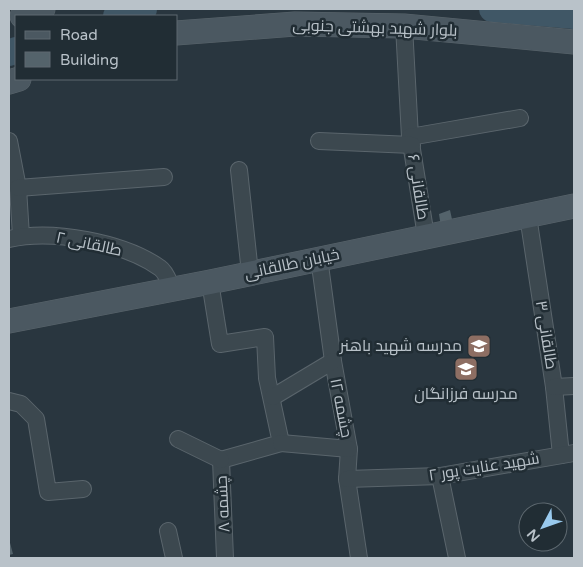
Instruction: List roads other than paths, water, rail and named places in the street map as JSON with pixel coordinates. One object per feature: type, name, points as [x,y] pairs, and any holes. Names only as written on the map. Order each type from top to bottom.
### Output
[{"type":"street","points":[[25,15],[43,9]]},
{"type":"street","name":"بلوار شهید بهشتی جنوبی","points":[[178,33],[295,24],[404,26],[574,42]]},
{"type":"street","name":"طالقانی ۶","points":[[404,26],[411,141],[426,236]]},
{"type":"street","points":[[319,141],[411,141],[520,118]]},
{"type":"street","points":[[9,141],[18,188],[15,237]]},
{"type":"street","points":[[239,170],[250,273]]},
{"type":"street","points":[[18,188],[164,177]]},
{"type":"street","name":"خیابان طالقانی","points":[[9,321],[210,282],[574,206]]},
{"type":"street","name":"طالقانی ۳","points":[[528,216],[554,386],[568,454]]},
{"type":"street","name":"طالقانی ۲","points":[[15,237],[52,236],[112,247],[162,269],[172,288]]},
{"type":"street","name":"چشمه ۱۲","points":[[319,258],[333,362],[349,449],[347,478],[359,558]]},
{"type":"street","points":[[210,282],[220,344],[264,337],[267,378],[273,397],[281,443],[349,449]]},
{"type":"street","points":[[273,397],[333,362]]},
{"type":"street","points":[[554,386],[574,386]]},
{"type":"street","points":[[9,401],[21,404],[36,419],[48,492],[83,489]]},
{"type":"street","points":[[178,439],[221,460]]},
{"type":"street","name":"چشمه ۸","points":[[225,558],[221,460],[281,443]]},
{"type":"street","name":"شهید عنایت پور ۲","points":[[347,478],[440,476],[568,454]]},
{"type":"street","points":[[440,476],[457,558]]},
{"type":"street","points":[[168,530],[174,558]]},
{"type":"waterway","points":[[120,15],[144,9]]},
{"type":"waterway","points":[[492,9],[574,16]]},
{"type":"waterway","points":[[9,53],[15,50]]},
{"type":"place","name":"مدرسه شهید باهنر","points":[[479,346]]},
{"type":"place","name":"مدرسه فرزانگان","points":[[466,369]]}]
